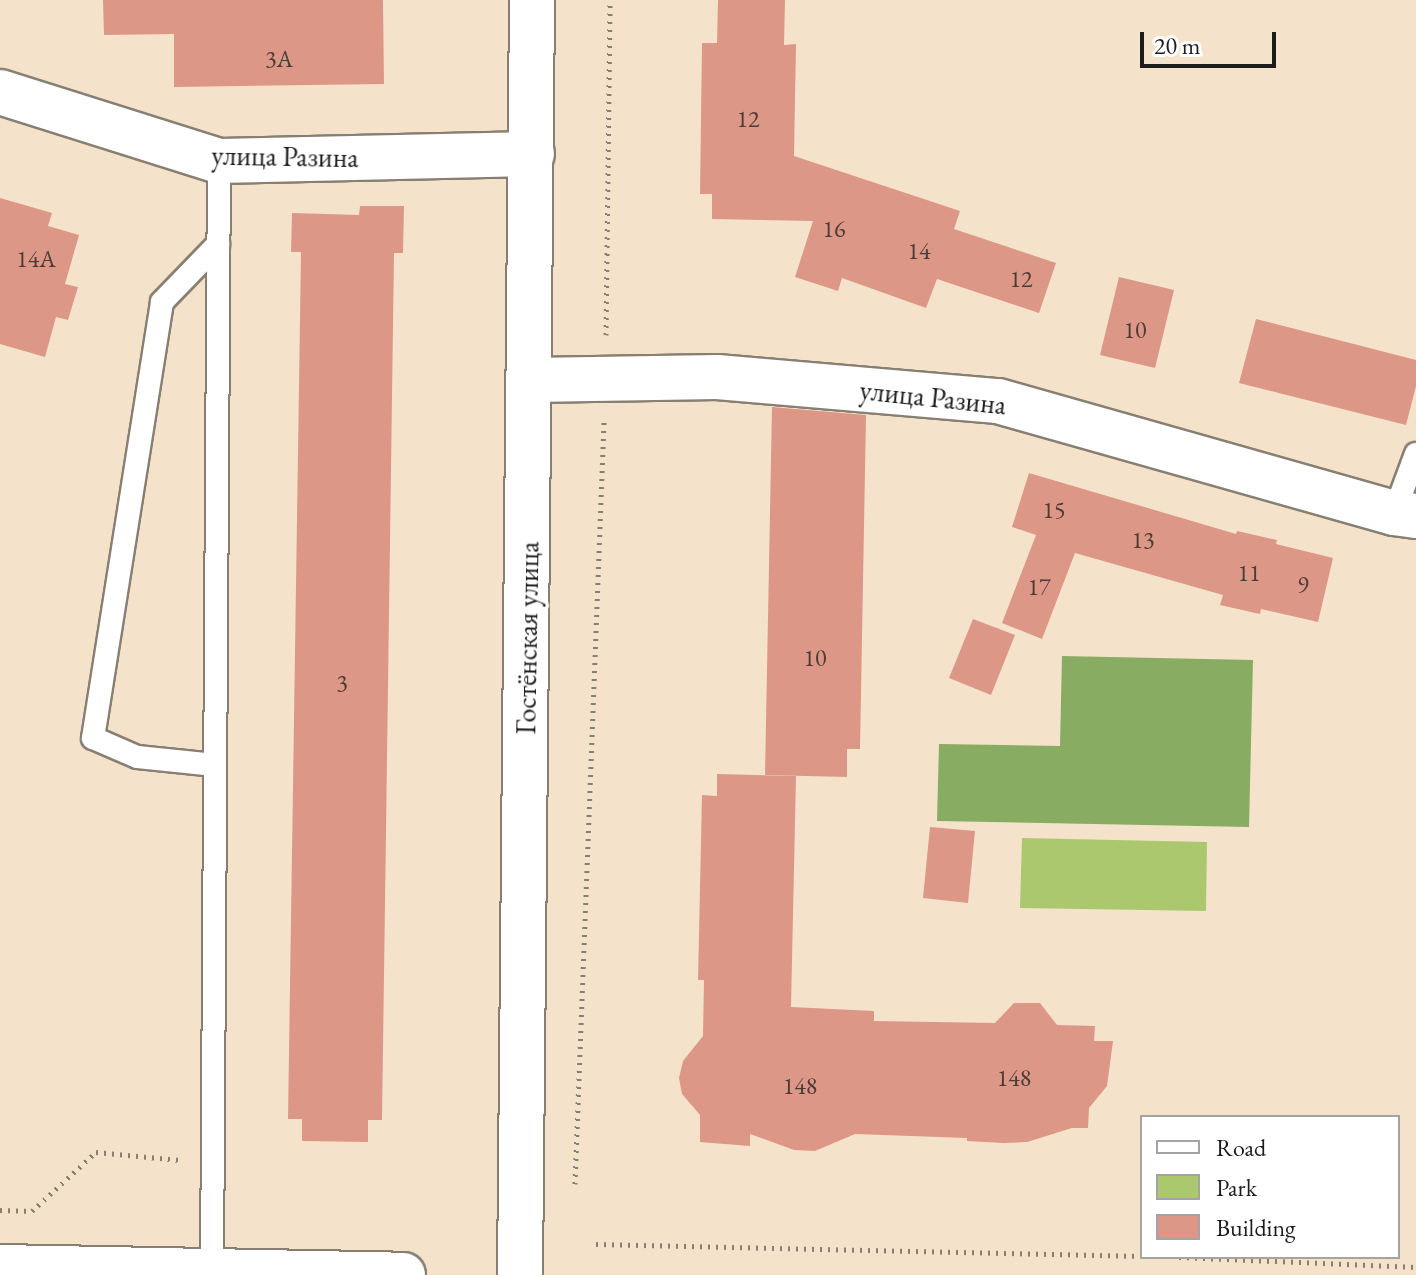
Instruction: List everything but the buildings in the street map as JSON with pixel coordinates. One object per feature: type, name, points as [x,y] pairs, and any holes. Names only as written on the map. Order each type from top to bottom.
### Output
[{"type":"street","name":"Гостёнская улица","points":[[520,1275],[531,380],[532,0]]},
{"type":"street","name":"улица Разина","points":[[0,92],[219,161],[532,154]]},
{"type":"street","name":"улица Разина","points":[[531,380],[717,377],[998,401],[1405,514]]},
{"type":"street","points":[[0,1267],[403,1275]]},
{"type":"lane","points":[[212,1271],[219,161]]},
{"type":"lane","points":[[215,765],[137,757],[93,738],[162,302],[218,244]]},
{"type":"lane","points":[[1405,514],[1416,454]]},
{"type":"path","points":[[575,1184],[606,379],[610,0]]},
{"type":"path","points":[[0,1210],[32,1211],[96,1152],[213,1164]]},
{"type":"path","points":[[596,1244],[1140,1256]]},
{"type":"path","points":[[1226,1259],[1416,1267]]},
{"type":"green space","points":[[1062,656],[1253,660],[1249,827],[937,821],[939,744],[1060,746]]},
{"type":"green space","points":[[1022,838],[1207,842],[1206,911],[1020,908]]}]
